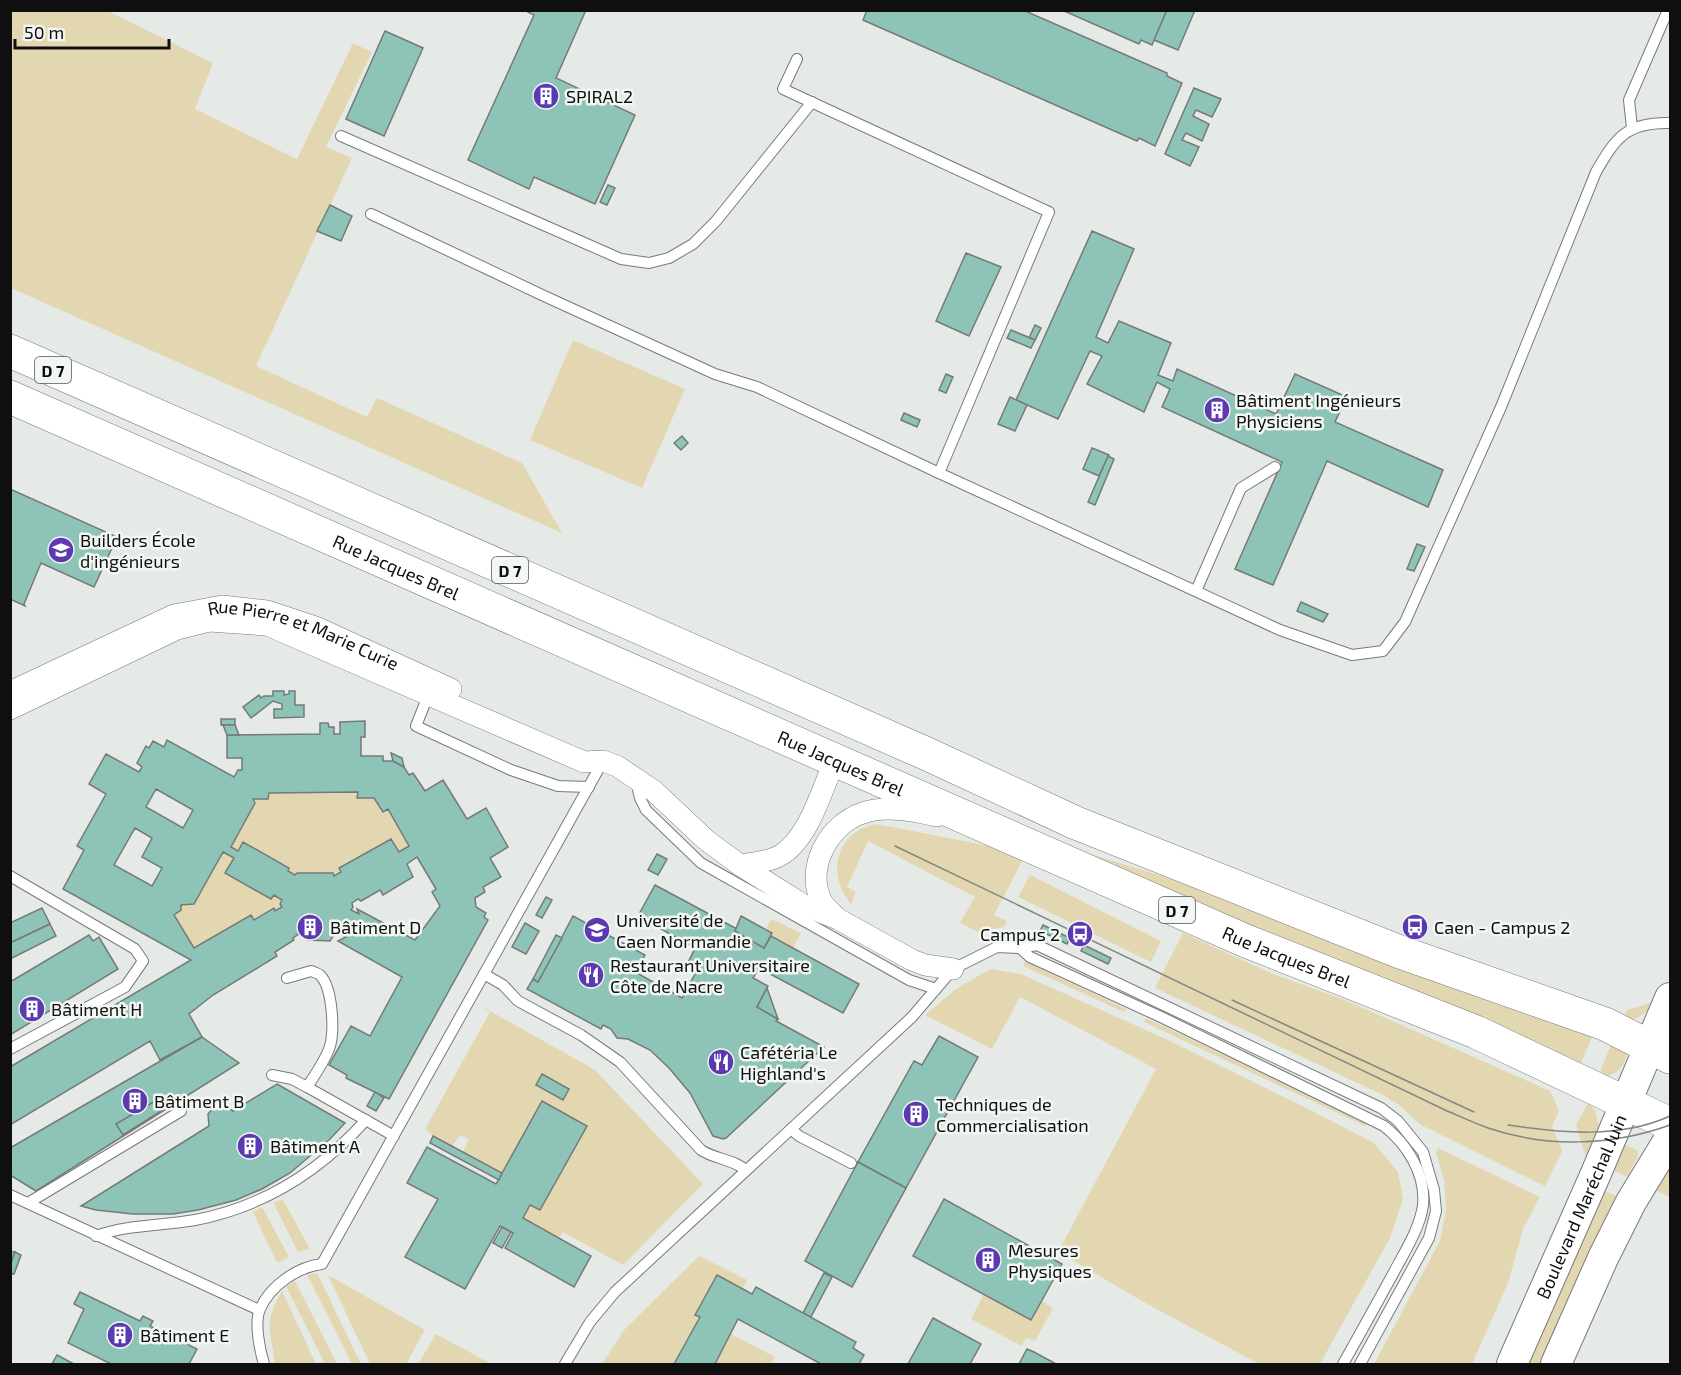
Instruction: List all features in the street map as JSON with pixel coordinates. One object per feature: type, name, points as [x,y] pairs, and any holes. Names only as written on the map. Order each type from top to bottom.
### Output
[{"type":"main road","name":"D 7","points":[[10,351],[925,753],[1076,823],[1400,952],[1605,1024],[1660,1052]]},
{"type":"main road","name":"Rue Jacques Brel","points":[[10,397],[1246,941],[1484,1036],[1671,1124]]},
{"type":"main road","points":[[835,760],[849,755],[925,753]]},
{"type":"main road","name":"Boulevard Maréchal Juin","points":[[1512,1365],[1625,1103],[1660,1052],[1671,998]]},
{"type":"main road","points":[[1556,1365],[1603,1258],[1631,1202],[1671,1138]]},
{"type":"street","name":"Rue Pierre et Marie Curie","points":[[10,692],[174,615],[222,606],[267,611],[318,628],[431,688]]},
{"type":"street","name":"Rue Pierre et Marie Curie","points":[[10,709],[177,629],[209,621],[267,625],[431,688],[594,761],[617,766],[654,791],[706,840],[740,865],[805,906],[838,919],[912,960],[925,965],[953,969]]},
{"type":"street","points":[[740,865],[780,856],[791,846],[809,822],[835,760]]},
{"type":"street","points":[[838,919],[820,897],[816,871],[825,846],[845,822],[864,812],[888,809],[917,812],[987,827]]},
{"type":"lane","points":[[1632,128],[1629,100],[1668,10]]},
{"type":"lane","points":[[797,58],[783,89],[1049,212],[939,473]]},
{"type":"lane","points":[[341,136],[621,259],[650,263],[669,258],[693,244],[716,221],[812,102]]},
{"type":"lane","points":[[371,214],[704,369],[757,387],[1280,630],[1352,655],[1383,651],[1405,622],[1501,407],[1596,172],[1610,147],[1632,128],[1671,123]]},
{"type":"lane","points":[[1196,591],[1241,488],[1275,467]]},
{"type":"lane","points":[[431,688],[416,726],[511,770],[558,786],[589,787]]},
{"type":"lane","points":[[264,1365],[258,1334],[259,1310],[275,1288],[295,1272],[322,1264],[589,787],[594,761]]},
{"type":"lane","points":[[635,777],[639,798],[646,810],[701,862],[909,980],[936,989]]},
{"type":"lane","points":[[10,876],[135,949],[142,961],[125,987],[10,1048]]},
{"type":"lane","points":[[565,1365],[603,1304],[912,1017],[953,969],[997,947],[1020,948],[1037,945],[1381,1108],[1398,1121],[1416,1142],[1423,1152],[1434,1190],[1436,1211],[1429,1238],[1360,1365]]},
{"type":"lane","points":[[1020,948],[1030,957],[1161,1017],[1384,1125],[1398,1136],[1407,1148],[1421,1178],[1423,1205],[1414,1234],[1343,1365]]},
{"type":"lane","points":[[287,978],[311,971],[320,975],[329,1000],[333,1027],[332,1038],[308,1087]]},
{"type":"lane","points":[[484,974],[503,985],[518,1001],[581,1035],[608,1053],[628,1071],[701,1150],[713,1157],[740,1165],[745,1170]]},
{"type":"lane","points":[[272,1075],[292,1079],[308,1087],[394,1136]]},
{"type":"lane","points":[[28,1203],[181,1111]]},
{"type":"lane","points":[[96,1236],[135,1225],[194,1220],[246,1206],[274,1194],[323,1162],[366,1120]]},
{"type":"lane","points":[[791,1129],[799,1136],[851,1163]]},
{"type":"lane","points":[[10,1195],[259,1310]]},
{"type":"shaded area","points":[[11,11],[108,11],[213,63],[195,109],[297,159],[353,43],[372,52],[326,147],[352,158],[256,366],[367,417],[377,398],[522,463],[562,533],[11,288]]},
{"type":"shaded area","points":[[573,340],[685,389],[642,488],[530,440]]},
{"type":"shaded area","points":[[358,792],[358,798],[374,798],[382,812],[388,809],[409,846],[399,852],[391,839],[340,868],[341,872],[334,876],[332,873],[297,873],[295,875],[288,871],[289,867],[244,842],[238,851],[231,847],[255,804],[253,799],[268,799],[269,793]]},
{"type":"shaded area","points":[[877,824],[994,847],[1023,859],[994,915],[1007,921],[1004,927],[978,932],[960,923],[975,897],[868,841],[847,887],[856,892],[851,904],[839,880],[837,867],[839,855],[844,844],[852,835],[863,828]]},
{"type":"shaded area","points":[[1080,851],[1224,895],[1595,1030],[1581,1063],[1529,1039],[1327,961]]},
{"type":"shaded area","points":[[223,852],[234,858],[226,873],[271,899],[274,895],[282,900],[280,904],[282,907],[254,920],[251,915],[194,948],[174,915],[181,910],[181,905],[194,904]]},
{"type":"shaded area","points":[[1030,875],[1161,941],[1151,962],[1018,897]]},
{"type":"shaded area","points":[[771,919],[801,933],[793,948],[771,936],[772,933],[766,929]]},
{"type":"shaded area","points":[[1183,933],[1273,974],[1345,1000],[1550,1091],[1559,1111],[1552,1126],[1562,1151],[1545,1186],[1421,1125],[1399,1105],[1383,1095],[1155,988]]},
{"type":"shaded area","points":[[1025,961],[1126,1009],[1124,1012],[1023,966]]},
{"type":"shaded area","points":[[990,969],[1021,974],[1168,1040],[1374,1143],[1398,1172],[1403,1199],[1390,1238],[1320,1364],[1259,1364],[1149,1305],[1058,1252],[1156,1069],[1020,997],[992,1049],[925,1015],[956,989]]},
{"type":"shaded area","points":[[476,1003],[595,1070],[703,1184],[623,1265],[563,1232],[559,1238],[523,1218],[530,1205],[540,1210],[586,1126],[502,1173],[463,1152],[469,1139],[460,1135],[452,1146],[425,1129],[490,1012]]},
{"type":"shaded area","points":[[1653,1004],[1639,1017],[1622,1021],[1627,1010]]},
{"type":"shaded area","points":[[1146,1018],[1367,1123],[1365,1126],[1144,1022]]},
{"type":"shaded area","points":[[1614,1038],[1627,1050],[1624,1063],[1619,1070],[1608,1076],[1600,1071]]},
{"type":"shaded area","points":[[1589,1101],[1596,1113],[1600,1128],[1586,1158],[1576,1125]]},
{"type":"shaded area","points":[[1625,1145],[1637,1150],[1638,1156],[1627,1177],[1610,1169],[1617,1151]]},
{"type":"shaded area","points":[[1438,1148],[1540,1197],[1523,1229],[1508,1283],[1472,1364],[1374,1364],[1440,1241],[1446,1210],[1444,1180],[1436,1152]]},
{"type":"shaded area","points":[[1670,1163],[1670,1196],[1669,1197],[1655,1190]]},
{"type":"shaded area","points":[[1601,1190],[1617,1196],[1599,1230],[1545,1364],[1523,1364]]},
{"type":"shaded area","points":[[283,1200],[310,1249],[298,1252],[273,1202]]},
{"type":"shaded area","points":[[262,1207],[289,1257],[277,1263],[253,1212]]},
{"type":"shaded area","points":[[699,1256],[747,1280],[743,1288],[717,1275],[696,1315],[700,1317],[674,1364],[602,1364],[624,1330]]},
{"type":"shaded area","points":[[317,1273],[361,1364],[352,1364],[307,1275]]},
{"type":"shaded area","points":[[328,1275],[425,1330],[406,1364],[370,1364]]},
{"type":"shaded area","points":[[295,1281],[337,1364],[325,1364],[286,1286]]},
{"type":"shaded area","points":[[282,1291],[316,1364],[275,1364],[270,1320]]},
{"type":"shaded area","points":[[984,1294],[1031,1320],[1042,1301],[1053,1308],[1035,1341],[1026,1338],[1022,1346],[971,1319]]},
{"type":"shaded area","points":[[436,1334],[488,1362],[487,1364],[418,1364]]},
{"type":"shaded area","points":[[731,1334],[775,1357],[771,1364],[715,1364]]},
{"type":"building","name":"SPIRAL2","points":[[524,10],[586,10],[556,78],[635,115],[595,204],[534,177],[529,189],[468,160],[534,15]]},
{"type":"building","points":[[867,10],[1023,10],[1167,73],[1167,76],[1182,83],[1155,146],[1139,138],[1137,141],[863,20]]},
{"type":"building","points":[[1062,10],[1167,10],[1152,45],[1141,40],[1139,44]]},
{"type":"building","points":[[1167,10],[1195,10],[1178,50],[1154,40]]},
{"type":"building","points":[[385,31],[423,48],[384,136],[346,119]]},
{"type":"building","points":[[1194,88],[1221,99],[1212,117],[1196,110],[1193,116],[1209,124],[1202,141],[1186,133],[1182,140],[1199,147],[1190,166],[1165,154]]},
{"type":"building","points":[[608,185],[615,188],[607,205],[600,202]]},
{"type":"building","points":[[330,205],[352,216],[341,241],[317,231]]},
{"type":"building","name":"Bâtiment Ingénieurs Physiciens","points":[[1092,231],[1134,249],[1096,337],[1108,343],[1119,321],[1171,343],[1158,375],[1173,381],[1177,369],[1276,414],[1295,374],[1347,397],[1335,422],[1443,470],[1428,507],[1327,461],[1273,585],[1235,569],[1282,462],[1162,407],[1170,389],[1157,382],[1144,412],[1087,384],[1102,356],[1090,351],[1058,419],[1016,400]]},
{"type":"building","points":[[966,253],[1001,267],[969,336],[936,321]]},
{"type":"building","points":[[1035,325],[1041,328],[1035,340],[1029,338]]},
{"type":"building","points":[[1011,330],[1035,340],[1031,348],[1007,338]]},
{"type":"building","points":[[946,374],[953,377],[946,393],[939,390]]},
{"type":"building","points":[[1010,397],[1027,405],[1015,431],[998,424]]},
{"type":"building","points":[[904,413],[920,420],[917,427],[901,420]]},
{"type":"building","points":[[682,436],[688,443],[681,450],[674,443]]},
{"type":"building","points":[[1092,448],[1109,455],[1099,476],[1083,469]]},
{"type":"building","points":[[1108,456],[1114,459],[1095,505],[1088,502]]},
{"type":"building","name":"Builders École d'ingénieurs","points":[[10,489],[117,537],[94,587],[41,563],[25,606],[10,599]]},
{"type":"building","points":[[1417,544],[1425,547],[1414,571],[1407,569]]},
{"type":"building","points":[[1301,602],[1328,614],[1323,622],[1297,611]]},
{"type":"building","points":[[273,691],[284,691],[284,695],[289,694],[289,691],[295,691],[295,705],[304,705],[304,717],[274,718],[274,709],[282,709],[282,704],[273,701],[251,718],[243,707],[259,695],[261,698],[273,696]]},
{"type":"building","points":[[221,719],[235,719],[235,725],[221,725]]},
{"type":"building","name":"Bâtiment D","points":[[365,721],[365,737],[361,737],[361,756],[383,756],[383,761],[393,761],[404,767],[409,775],[413,773],[425,791],[443,780],[467,819],[486,808],[508,847],[490,858],[501,877],[483,887],[485,892],[475,898],[476,907],[486,913],[484,917],[488,920],[389,1099],[346,1078],[347,1075],[329,1065],[351,1026],[370,1036],[402,977],[338,941],[346,937],[339,933],[330,941],[308,940],[299,934],[275,952],[277,956],[213,995],[189,1014],[202,1037],[160,1060],[150,1041],[10,1125],[10,1067],[191,960],[63,889],[84,850],[77,846],[106,794],[89,784],[106,754],[139,772],[142,767],[137,763],[146,746],[149,748],[153,741],[164,747],[167,740],[234,777],[238,770],[242,770],[242,758],[227,758],[227,735],[320,734],[320,723],[328,723],[329,727],[334,727],[334,734],[340,734],[340,722]],"holes":[[[156,789],[193,810],[183,828],[146,807]],[[358,792],[357,798],[374,798],[383,812],[388,809],[409,846],[399,852],[391,839],[339,868],[341,872],[334,876],[333,873],[297,873],[295,875],[288,871],[289,868],[243,842],[238,851],[231,847],[255,803],[253,799],[268,799],[269,793]],[[135,828],[152,838],[142,857],[162,868],[152,886],[114,865]],[[223,852],[234,858],[225,873],[271,899],[274,895],[282,900],[280,904],[282,907],[275,911],[274,908],[254,920],[251,915],[194,948],[174,915],[181,910],[181,905],[194,904]],[[417,857],[436,889],[432,892],[440,906],[415,940],[357,909],[359,914],[351,910],[352,903],[358,899],[361,901],[380,890],[383,895],[413,877],[407,864]]]},
{"type":"building","points":[[223,725],[235,725],[239,735],[227,735]]},
{"type":"building","points":[[391,753],[402,758],[404,767],[393,761]]},
{"type":"building","points":[[657,854],[667,859],[658,875],[648,870]]},
{"type":"building","points":[[655,885],[737,929],[735,931],[764,948],[771,936],[859,984],[843,1013],[759,968],[753,978],[768,986],[757,1007],[778,1019],[776,1021],[824,1047],[723,1139],[713,1136],[690,1093],[650,1050],[628,1039],[617,1038],[611,1029],[603,1025],[601,1029],[527,989],[533,979],[538,982],[573,916],[645,955],[635,972],[682,998],[695,974],[685,969],[695,948],[638,916]]},
{"type":"building","points":[[546,897],[552,900],[542,918],[536,915]]},
{"type":"building","points":[[42,908],[50,924],[10,943],[10,923]]},
{"type":"building","points":[[741,916],[772,933],[764,948],[735,931]]},
{"type":"building","points":[[525,923],[539,931],[526,954],[512,947]]},
{"type":"building","name":"Bâtiment H","points":[[50,924],[56,936],[10,959],[10,943]]},
{"type":"building","points":[[1043,925],[1070,938],[1067,944],[1040,931]]},
{"type":"building","name":"Bâtiment H","points":[[89,935],[93,941],[99,937],[118,969],[10,1035],[10,982]]},
{"type":"building","points":[[556,935],[562,938],[538,982],[533,979]]},
{"type":"building","points":[[1084,945],[1111,958],[1108,964],[1081,951]]},
{"type":"building","points":[[767,988],[778,1019],[757,1007]]},
{"type":"building","name":"Techniques de Commercialisation","points":[[939,1036],[978,1057],[906,1188],[858,1162],[914,1061],[922,1065]]},
{"type":"building","name":"Bâtiment B","points":[[202,1037],[239,1063],[36,1191],[10,1175],[10,1148]]},
{"type":"building","points":[[542,1074],[569,1089],[563,1100],[536,1085]]},
{"type":"building","name":"Bâtiment A","points":[[277,1084],[345,1123],[290,1173],[236,1200],[173,1214],[133,1214],[81,1206],[209,1126],[208,1114],[212,1109],[223,1105],[233,1111]]},
{"type":"building","points":[[375,1092],[384,1098],[376,1111],[367,1106]]},
{"type":"building","points":[[160,1098],[166,1108],[123,1135],[116,1124]]},
{"type":"building","points":[[542,1101],[587,1126],[540,1210],[530,1205],[523,1218],[591,1256],[574,1287],[505,1248],[513,1233],[500,1226],[465,1289],[405,1257],[438,1199],[407,1183],[427,1147],[496,1184]]},
{"type":"building","points":[[433,1136],[502,1173],[499,1180],[430,1143]]},
{"type":"building","points":[[858,1162],[906,1188],[852,1287],[805,1261]]},
{"type":"building","name":"Mesures Physiques","points":[[944,1199],[1062,1264],[1031,1320],[913,1256]]},
{"type":"building","points":[[502,1227],[511,1232],[502,1248],[493,1243]]},
{"type":"building","points":[[10,1251],[15,1252],[10,1266]]},
{"type":"building","points":[[15,1252],[21,1255],[14,1274],[10,1273],[10,1266]]},
{"type":"building","points":[[824,1273],[832,1277],[811,1317],[803,1313]]},
{"type":"building","points":[[717,1275],[752,1294],[756,1287],[856,1342],[853,1348],[864,1355],[859,1364],[821,1364],[738,1319],[715,1364],[674,1364],[700,1317],[695,1315]]},
{"type":"building","name":"Bâtiment E","points":[[80,1292],[140,1321],[143,1316],[153,1321],[150,1326],[197,1349],[189,1364],[111,1364],[68,1343],[84,1309],[74,1304]]},
{"type":"building","points":[[933,1318],[981,1344],[970,1364],[908,1364]]},
{"type":"building","points":[[1027,1349],[1034,1352],[1056,1364],[1019,1364]]},
{"type":"building","points":[[57,1355],[72,1363],[52,1364]]},
{"type":"tram line","points":[[895,846],[1445,1110],[1488,1128],[1533,1139],[1579,1142],[1625,1137],[1670,1125]]},
{"type":"tram line","points":[[1232,1000],[1474,1112]]},
{"type":"tram line","points":[[1508,1125],[1569,1132],[1610,1131],[1631,1128],[1670,1116]]},
{"type":"place","name":"SPIRAL2","points":[[546,96]]},
{"type":"place","name":"Bâtiment Ingénieurs Physiciens","points":[[1217,410]]},
{"type":"place","name":"Builders École d'ingénieurs","points":[[61,550]]},
{"type":"place","name":"Bâtiment D","points":[[310,927]]},
{"type":"place","name":"Caen - Campus 2","points":[[1415,927]]},
{"type":"place","name":"Université de Caen Normandie","points":[[597,930]]},
{"type":"place","name":"Campus 2","points":[[1080,934]]},
{"type":"place","name":"Restaurant Universitaire Côte de Nacre","points":[[591,975]]},
{"type":"place","name":"Bâtiment H","points":[[32,1009]]},
{"type":"place","name":"Cafétéria Le Highland's","points":[[721,1062]]},
{"type":"place","name":"Bâtiment B","points":[[135,1101]]},
{"type":"place","name":"Techniques de Commercialisation","points":[[916,1114]]},
{"type":"place","name":"Bâtiment A","points":[[250,1146]]},
{"type":"place","name":"Mesures Physiques","points":[[988,1260]]},
{"type":"place","name":"Bâtiment E","points":[[120,1335]]}]
